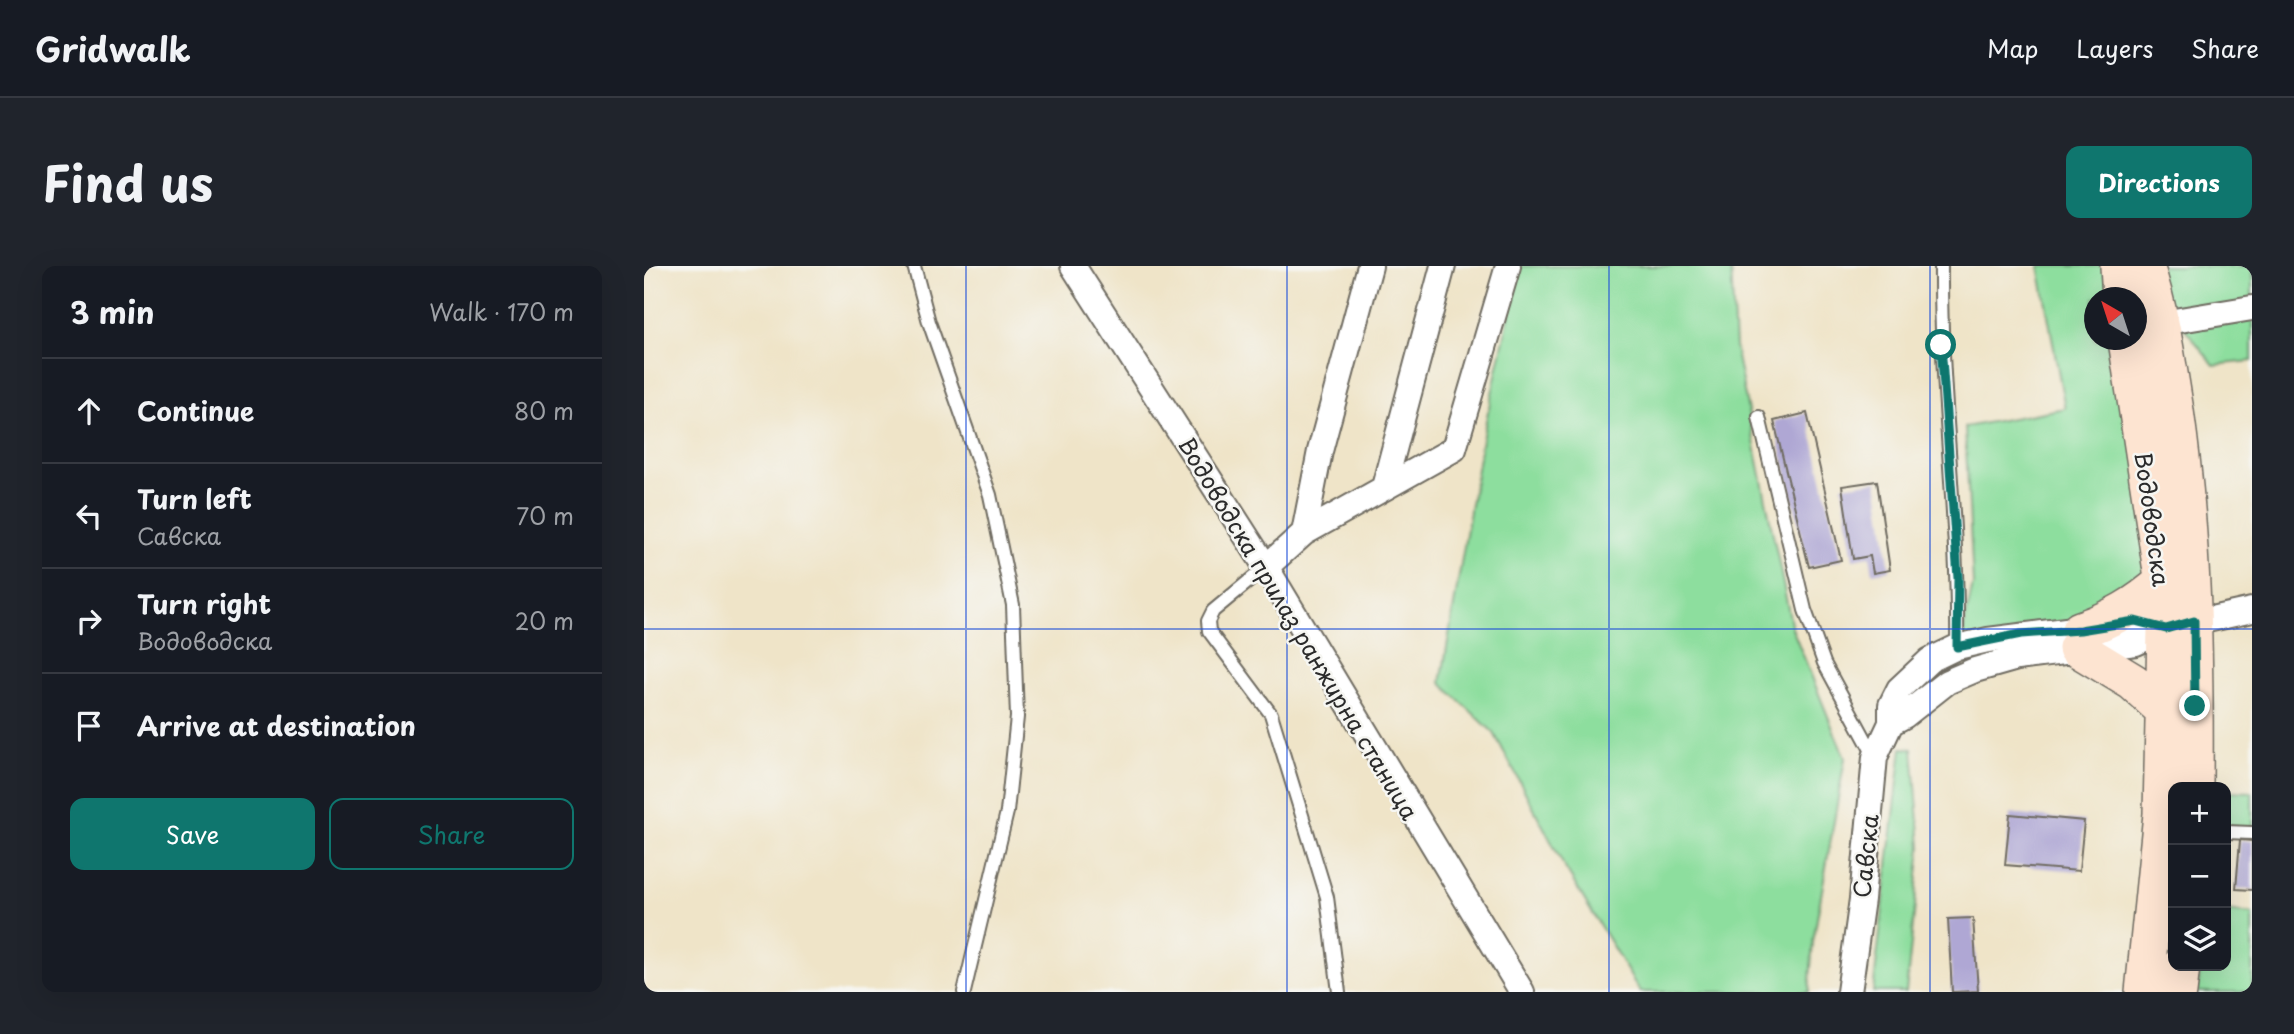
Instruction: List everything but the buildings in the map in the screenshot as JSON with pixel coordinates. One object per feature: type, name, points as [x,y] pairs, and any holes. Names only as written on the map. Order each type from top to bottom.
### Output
[{"type":"main road","points":[[2119,266],[2120,287]]},
{"type":"main road","name":"Водоводска","points":[[2145,266],[2162,323],[2181,458],[2180,625],[2194,782]]},
{"type":"main road","name":"Водоводска","points":[[2128,350],[2163,582],[2180,625],[2164,710],[2162,814],[2144,992]]},
{"type":"main road","points":[[2163,582],[2135,606],[2078,639],[2164,710]]},
{"type":"main road","points":[[2178,992],[2180,971]]},
{"type":"street","name":"Водоводска прилаз ранжирна станица","points":[[1073,266],[1266,567],[1522,992]]},
{"type":"street","points":[[1304,533],[1320,451],[1370,266]]},
{"type":"street","points":[[1384,488],[1443,266]]},
{"type":"street","points":[[1266,567],[1304,533],[1454,449],[1508,266]]},
{"type":"street","points":[[2162,323],[2252,308]]},
{"type":"street","points":[[2180,625],[2252,610]]},
{"type":"street","name":"Савска","points":[[1891,723],[1947,682],[1975,670],[2135,621],[2180,625]]},
{"type":"street","name":"Савска","points":[[1849,992],[1862,900],[1875,757],[1891,723],[1891,705],[1899,689],[1930,660],[1957,647],[2021,634],[2078,639]]},
{"type":"lane","points":[[914,266],[929,322],[990,495],[1013,605],[1017,717],[1007,812],[964,992]]},
{"type":"lane","points":[[1941,266],[1941,345],[1958,578],[1957,647]]},
{"type":"lane","points":[[1759,417],[1805,610],[1824,663],[1875,757]]},
{"type":"lane","points":[[1266,567],[1213,611],[1208,621],[1209,631],[1271,714],[1327,897],[1339,992]]},
{"type":"lane","points":[[2231,832],[2252,833]]},
{"type":"green space","points":[[1520,266],[1731,266],[1735,347],[1792,628],[1845,758],[1813,942],[1809,992],[1640,992],[1564,866],[1494,733],[1441,683],[1482,439]]},
{"type":"green space","points":[[2039,266],[2121,266],[2123,287],[2084,287],[2084,350],[2130,350],[2163,582],[2051,648],[1956,665],[1973,584],[1965,427],[2065,408]]},
{"type":"green space","points":[[2146,266],[2252,266],[2252,361],[2214,365],[2178,320]]},
{"type":"green space","points":[[1902,748],[1913,749],[1921,847],[1906,992],[1873,992]]},
{"type":"green space","points":[[2231,791],[2252,792],[2252,833],[2231,832]]},
{"type":"green space","points":[[2231,912],[2252,914],[2252,992],[2198,992],[2200,971],[2231,971]]},
{"type":"route","points":[[1941,345],[1958,578],[1957,647],[2021,634],[2080,630],[2135,621],[2166,629],[2194,621],[2195,706]]}]
